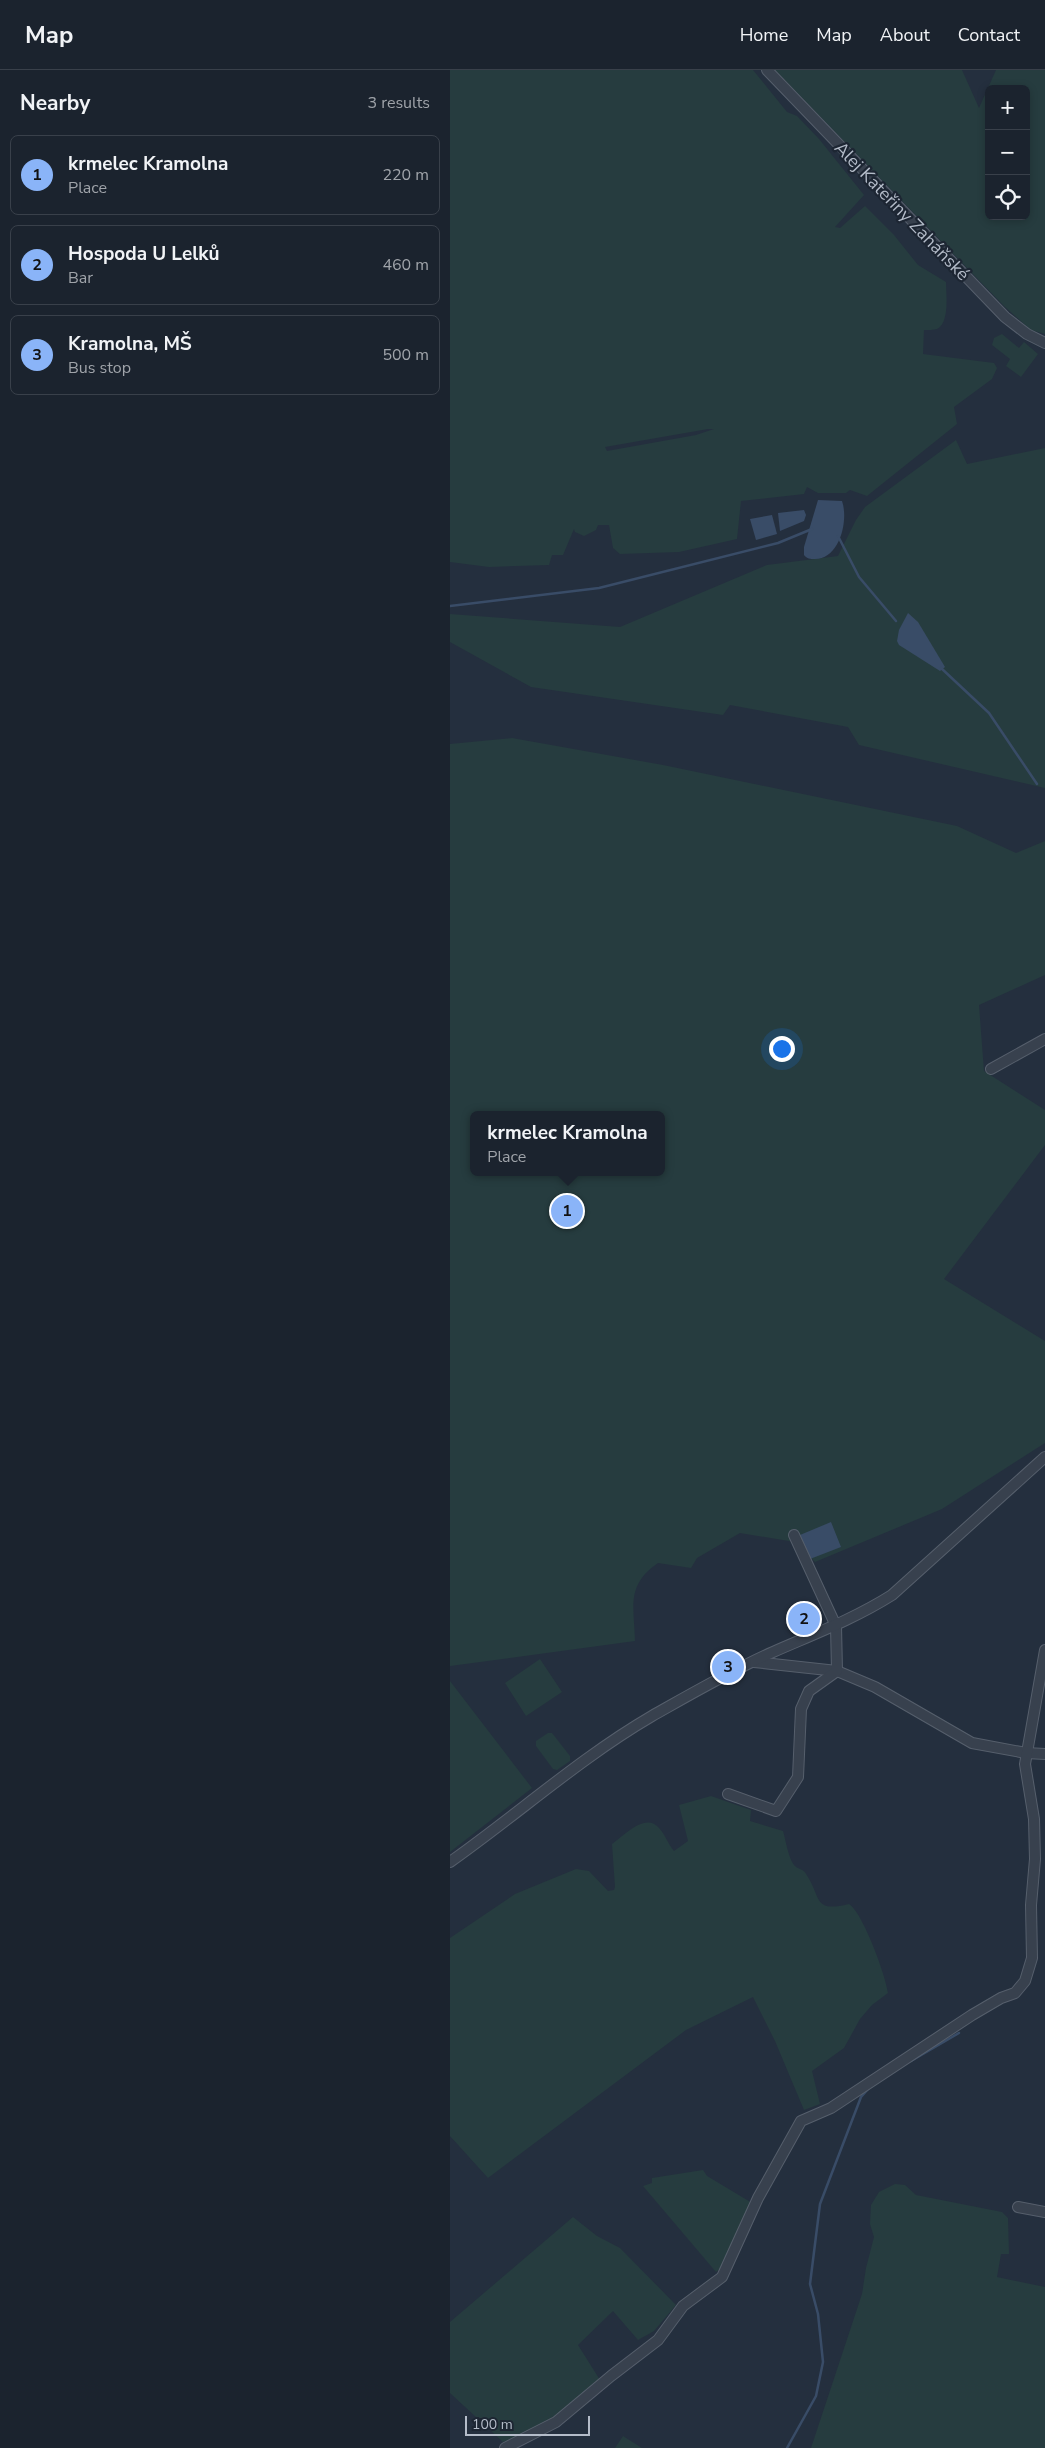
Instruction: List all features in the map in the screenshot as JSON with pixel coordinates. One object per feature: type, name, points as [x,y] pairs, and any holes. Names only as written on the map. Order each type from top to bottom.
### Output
[{"type":"street","name":"Alej Kateřiny Zaháňské","points":[[767,70],[1006,318],[1027,334],[1045,343]]},
{"type":"street","points":[[991,1069],[1045,1039]]},
{"type":"street","points":[[450,1862],[609,1742],[753,1662],[836,1626],[892,1595],[1045,1457]]},
{"type":"street","points":[[794,1535],[836,1626],[837,1671]]},
{"type":"street","points":[[506,2448],[556,2422],[658,2340],[683,2306],[722,2277],[758,2198],[801,2121],[830,2108],[972,2015],[1001,1998],[1015,1993],[1025,1981],[1032,1958],[1031,1905],[1035,1859],[1034,1819],[1025,1764],[1045,1650]]},
{"type":"street","points":[[753,1662],[837,1671],[875,1687],[972,1743],[1026,1753],[1045,1754]]},
{"type":"street","points":[[728,1794],[776,1811],[798,1777],[800,1709],[809,1691],[837,1671]]},
{"type":"street","points":[[1018,2208],[1045,2212]]},
{"type":"green space","points":[[450,70],[753,70],[787,112],[797,116],[819,139],[864,195],[835,227],[840,228],[865,206],[894,235],[918,265],[946,282],[946,314],[944,321],[937,329],[924,330],[923,354],[994,363],[997,368],[992,379],[954,407],[957,424],[867,496],[850,490],[846,493],[818,493],[807,487],[804,494],[741,501],[737,539],[679,552],[620,554],[613,548],[609,525],[598,525],[596,530],[584,536],[575,532],[574,529],[563,555],[552,555],[549,565],[489,567],[450,562]],"holes":[[[714,429],[696,435],[607,451],[605,447]]]},
{"type":"green space","points":[[775,70],[962,70],[979,108],[985,95],[985,220],[1030,220],[1030,85],[989,85],[996,70],[1045,70],[1045,334],[1031,330],[1004,306]]},
{"type":"green space","points":[[1002,334],[1019,348],[1024,342],[1038,354],[1021,377],[1006,366],[1010,359],[992,345],[994,338]]},
{"type":"green space","points":[[956,440],[967,464],[1045,448],[1045,788],[859,745],[848,727],[730,705],[723,715],[531,687],[450,642],[450,614],[620,627],[767,565],[838,556],[856,520],[865,507]]},
{"type":"green space","points":[[512,738],[663,765],[957,826],[1016,853],[1045,841],[1045,975],[979,1005],[984,1071],[1045,1110],[1045,1145],[944,1279],[1045,1341],[1045,1443],[942,1509],[815,1562],[795,1542],[740,1533],[697,1558],[691,1568],[658,1563],[648,1571],[636,1588],[633,1607],[635,1641],[450,1666],[450,744]]},
{"type":"green space","points":[[540,1659],[562,1692],[526,1716],[505,1683]]},
{"type":"green space","points":[[450,1681],[532,1788],[450,1852]]},
{"type":"green space","points":[[548,1733],[552,1733],[570,1756],[570,1761],[557,1770],[553,1769],[536,1746],[536,1741]]},
{"type":"green space","points":[[711,1796],[751,1810],[750,1821],[783,1831],[792,1862],[805,1872],[823,1905],[837,1906],[849,1904],[855,1910],[873,1945],[888,1993],[872,2005],[860,2019],[844,2048],[812,2071],[820,2104],[804,2110],[775,2041],[753,1997],[686,2030],[488,2178],[450,2136],[450,1938],[515,1894],[576,1869],[589,1871],[608,1891],[614,1890],[612,1844],[628,1831],[647,1823],[659,1828],[674,1851],[688,1841],[679,1805]]},
{"type":"green space","points":[[703,2170],[707,2176],[752,2203],[723,2266],[716,2272],[643,2186],[652,2183],[652,2178]]},
{"type":"green space","points":[[895,2184],[905,2185],[916,2195],[1002,2212],[1008,2218],[1009,2254],[1001,2254],[997,2277],[1045,2287],[1045,2448],[811,2448],[862,2294],[874,2237],[870,2224],[871,2205],[879,2192]]},
{"type":"green space","points":[[573,2217],[597,2236],[620,2248],[676,2305],[654,2331],[638,2340],[613,2311],[578,2345],[600,2380],[543,2424],[503,2442],[450,2393],[450,2322]]},
{"type":"green space","points":[[623,2436],[642,2448],[615,2448]]},
{"type":"water","points":[[818,500],[842,501],[844,509],[843,528],[836,546],[830,553],[823,557],[810,559],[804,555],[804,547]]},
{"type":"water","points":[[804,510],[806,515],[804,521],[780,531],[778,513]]},
{"type":"water","points":[[772,515],[777,534],[756,540],[750,519]]},
{"type":"water","points":[[908,613],[918,622],[945,667],[940,671],[899,645],[897,641],[899,630]]},
{"type":"water","points":[[831,1522],[841,1547],[810,1559],[800,1535]]},
{"type":"waterway","points":[[450,606],[599,588],[778,543],[812,529]]},
{"type":"waterway","points":[[838,536],[859,577],[896,621]]},
{"type":"waterway","points":[[941,668],[989,713],[1037,784]]},
{"type":"waterway","points":[[911,2061],[959,2033]]},
{"type":"waterway","points":[[787,2448],[816,2396],[823,2362],[818,2314],[810,2284],[820,2204],[861,2097],[869,2088]]},
{"type":"place","name":"krmelec Kramolna","points":[[567,1211]]},
{"type":"place","name":"Hospoda U Lelků","points":[[804,1619]]},
{"type":"place","name":"Kramolna, MŠ","points":[[728,1667]]}]
